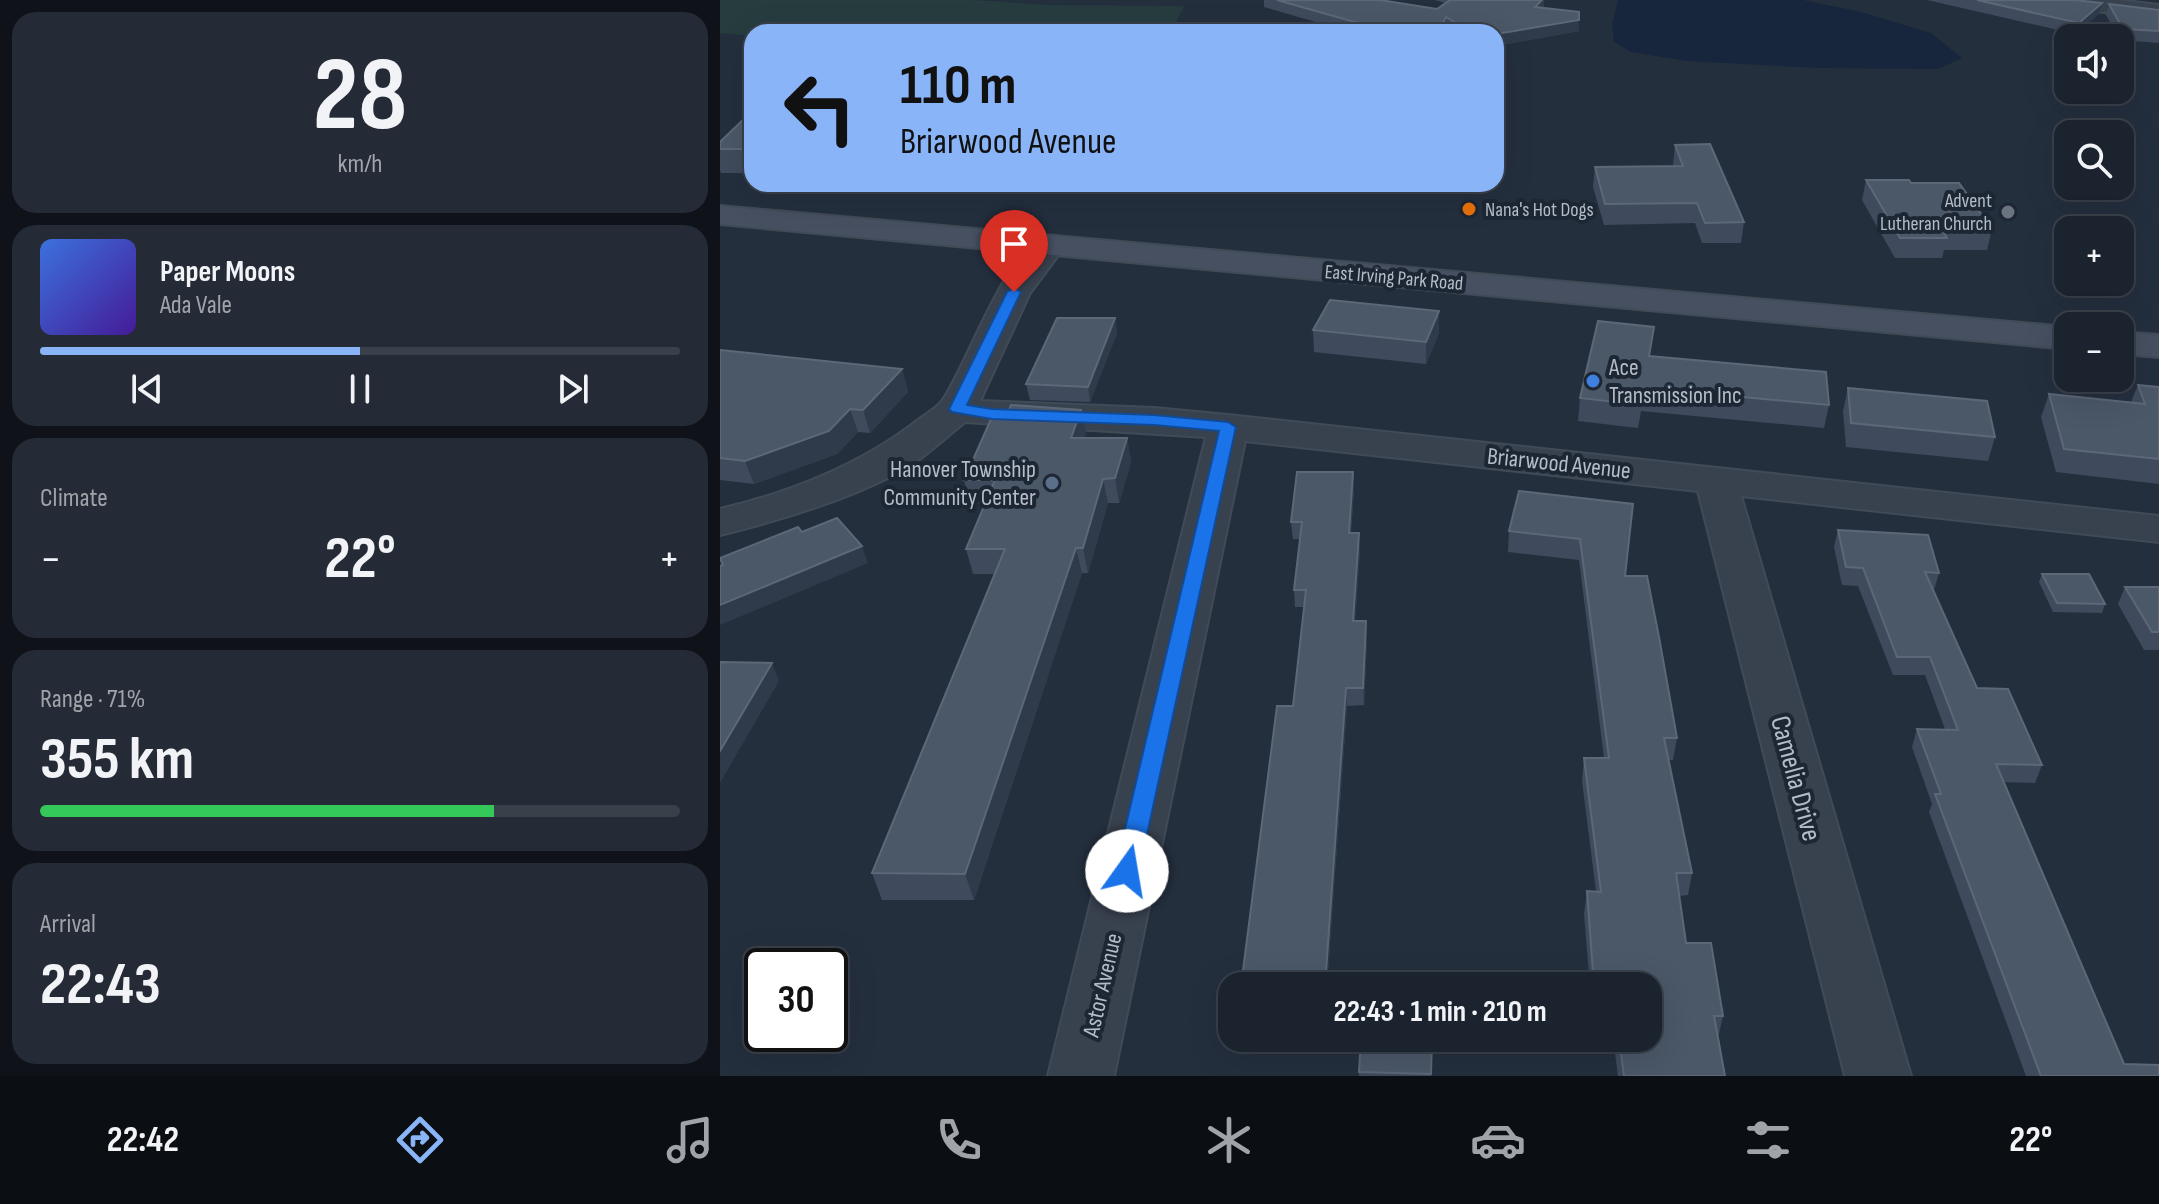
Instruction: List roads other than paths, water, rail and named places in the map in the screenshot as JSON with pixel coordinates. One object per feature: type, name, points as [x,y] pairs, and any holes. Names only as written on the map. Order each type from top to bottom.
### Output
[{"type":"main road","name":"East Irving Park Road","points":[[720,215],[2054,337]]},
{"type":"main road","points":[[2134,344],[2159,346]]},
{"type":"street","points":[[2064,0],[2159,12]]},
{"type":"street","points":[[720,522],[758,513],[862,473],[901,453],[957,409],[1014,292],[1049,246]]},
{"type":"street","name":"Briarwood Avenue","points":[[957,409],[992,414],[1154,420],[1228,427],[2159,529]]},
{"type":"street","name":"Astor Avenue","points":[[1081,1076],[1228,427]]},
{"type":"street","name":"Camelia Drive","points":[[1716,481],[1878,1076]]},
{"type":"water","points":[[1618,0],[1803,0],[1861,12],[1931,33],[1962,58],[1938,69],[1817,68],[1686,61],[1631,52],[1614,42],[1612,25]]},
{"type":"place","name":"Nana's Hot Dogs","points":[[1469,209]]},
{"type":"place","name":"Advent Lutheran Church","points":[[2008,212]]},
{"type":"place","name":"Ace Transmission Inc","points":[[1593,381]]},
{"type":"place","name":"Hanover Township Community Center","points":[[1052,483]]}]
